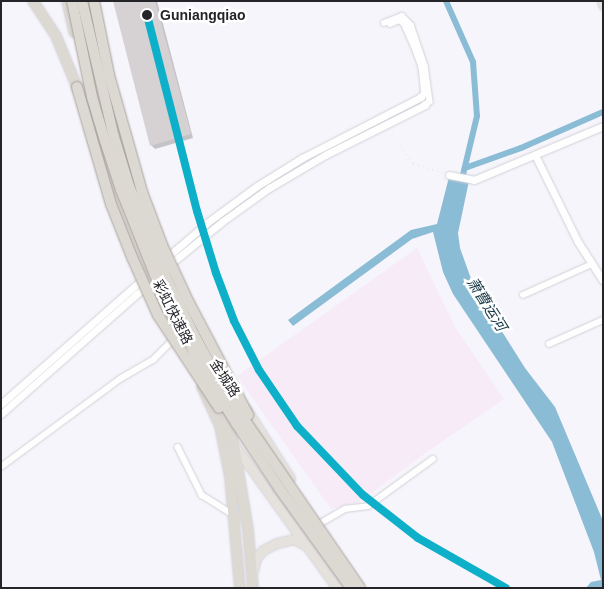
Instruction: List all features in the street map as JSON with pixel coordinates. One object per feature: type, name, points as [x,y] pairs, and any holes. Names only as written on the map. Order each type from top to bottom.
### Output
[{"type":"highway","points":[[33,1],[56,36],[65,54],[77,87],[111,204],[158,315],[239,438],[279,488]]},
{"type":"highway","name":"金城路","points":[[67,1],[90,108],[109,173],[148,280],[220,426]]},
{"type":"highway","name":"彩虹快速路","points":[[72,1],[92,96],[105,141],[120,190],[155,275],[203,370],[279,488],[351,588]]},
{"type":"highway","name":"彩虹快速路","points":[[82,1],[114,137],[141,217],[168,282],[224,390],[360,588]]},
{"type":"highway","name":"金城路","points":[[90,1],[118,132],[138,192],[166,264],[203,343]]},
{"type":"highway","points":[[94,1],[108,75],[122,129],[142,192],[162,245],[188,301],[270,458]]},
{"type":"highway","points":[[203,343],[234,445],[253,571],[253,588]]},
{"type":"highway","points":[[220,426],[230,477],[240,588]]},
{"type":"main road","points":[[602,1],[603,5]]},
{"type":"main road","name":"金城路","points":[[203,343],[365,588]]},
{"type":"main road","name":"金城路","points":[[220,426],[337,588]]},
{"type":"main road","points":[[253,571],[256,558],[263,550],[277,543],[294,540],[308,546]]},
{"type":"street","points":[[1,414],[166,264],[208,222],[257,186],[302,158],[425,94],[422,67],[404,23],[397,21],[385,25],[402,16],[411,26],[426,66],[430,102],[327,154],[269,188],[166,264]]},
{"type":"street","points":[[449,175],[474,180],[603,126]]},
{"type":"street","points":[[535,155],[578,242],[603,281]]},
{"type":"street","points":[[523,295],[592,264]]},
{"type":"street","points":[[1,404],[148,280]]},
{"type":"street","points":[[549,344],[603,320]]},
{"type":"street","points":[[1,467],[120,379],[154,358],[173,340]]},
{"type":"street","points":[[178,447],[202,496],[234,515]]},
{"type":"street","points":[[321,523],[345,509],[368,506],[433,459]]},
{"type":"path","points":[[386,124],[413,163],[449,175]]},
{"type":"shaded area","points":[[417,248],[455,327],[504,399],[427,452],[358,503],[331,509],[237,376]]},
{"type":"water","points":[[449,177],[469,181],[458,233],[460,248],[474,287],[525,368],[555,407],[603,521],[603,588],[586,588],[591,582],[601,580],[594,552],[552,442],[453,294],[443,272],[433,232],[412,239],[293,326],[288,320],[411,230],[437,224]]},
{"type":"building","name":"Guniangqiao","points":[[113,1],[155,1],[191,134],[150,146]]},
{"type":"waterway","name":"萧曹运河","points":[[446,1],[473,62],[477,116],[461,183]]},
{"type":"waterway","points":[[465,168],[521,148],[603,112]]},
{"type":"transit line","points":[[147,15],[197,211],[216,273],[234,321],[259,370],[297,426],[363,495],[418,538],[506,588]]},
{"type":"place","name":"Guniangqiao","points":[[147,15]]}]
